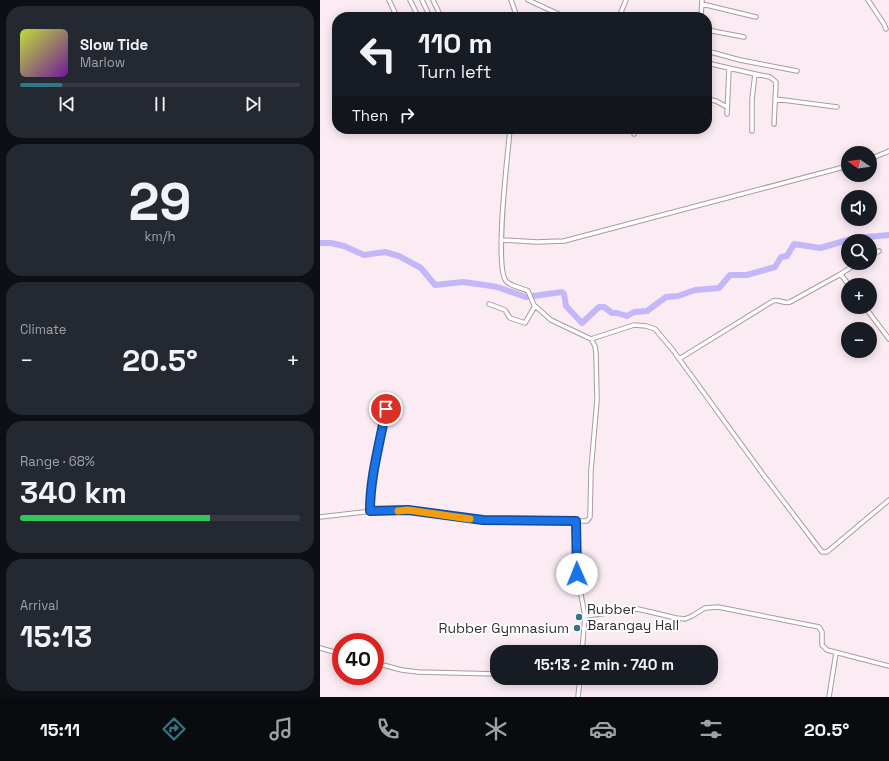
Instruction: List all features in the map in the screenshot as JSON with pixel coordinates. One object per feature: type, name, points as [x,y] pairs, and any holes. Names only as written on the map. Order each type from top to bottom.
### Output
[{"type":"street","points":[[389,0],[395,12]]},
{"type":"street","points":[[410,0],[416,12]]},
{"type":"street","points":[[422,0],[428,12]]},
{"type":"street","points":[[433,0],[439,12]]},
{"type":"street","points":[[511,0],[515,12]]},
{"type":"street","points":[[528,0],[554,12]]},
{"type":"street","points":[[621,12],[626,0]]},
{"type":"street","points":[[868,0],[886,29]]},
{"type":"street","points":[[701,12],[702,2],[756,17]]},
{"type":"street","points":[[712,31],[744,37]]},
{"type":"street","points":[[712,52],[740,60],[797,71]]},
{"type":"street","points":[[712,64],[770,77],[774,80],[776,84],[774,124]]},
{"type":"street","points":[[727,114],[729,69]]},
{"type":"street","points":[[752,131],[752,99],[755,74]]},
{"type":"street","points":[[775,99],[838,107]]},
{"type":"street","points":[[712,100],[727,107]]},
{"type":"street","points":[[320,517],[370,511],[408,510],[483,520],[587,521],[590,519],[591,470],[597,400],[595,346],[591,339],[556,323],[535,306],[527,290],[511,285],[505,279],[502,266],[502,240],[504,186],[509,134]]},
{"type":"street","points":[[877,156],[889,151]]},
{"type":"street","points":[[502,240],[537,242],[564,241],[841,168]]},
{"type":"street","points":[[679,359],[773,301],[777,300],[786,303],[790,302],[847,270]]},
{"type":"street","points":[[839,275],[844,278]]},
{"type":"street","points":[[490,304],[505,310],[510,318],[525,323],[535,306]]},
{"type":"street","points":[[870,314],[889,339]]},
{"type":"street","points":[[591,339],[634,325],[646,326],[655,329],[672,349],[762,473],[822,552],[827,552],[889,500]]},
{"type":"street","points":[[370,511],[373,474],[386,409]]},
{"type":"street","points":[[576,521],[577,574],[585,616],[583,645]]},
{"type":"street","points":[[585,616],[638,608],[685,619],[707,607],[730,609],[818,627],[821,629],[824,648],[836,653],[889,666]]},
{"type":"street","points":[[320,648],[332,651]]},
{"type":"street","points":[[829,697],[836,653]]},
{"type":"street","points":[[384,665],[418,672],[490,674]]},
{"type":"street","points":[[578,697],[579,685]]},
{"type":"waterway","points":[[320,243],[331,243],[344,246],[364,255],[385,252],[399,256],[421,268],[435,285],[463,282],[497,287],[526,297],[562,292],[564,294],[566,306],[582,323],[599,307],[604,307],[612,313],[627,316],[634,312],[647,311],[666,297],[678,296],[695,290],[719,288],[730,275],[747,275],[775,267],[781,257],[787,256],[794,244],[820,248],[855,238],[889,235]]},
{"type":"slow traffic","points":[[398,511],[408,510],[470,519]]},
{"type":"place","name":"Rubber Barangay Hall","points":[[579,617]]},
{"type":"place","name":"Rubber Gymnasium","points":[[577,628]]},
{"type":"route","points":[[386,409],[373,474],[370,511],[408,510],[483,520],[576,521],[577,574]]}]
